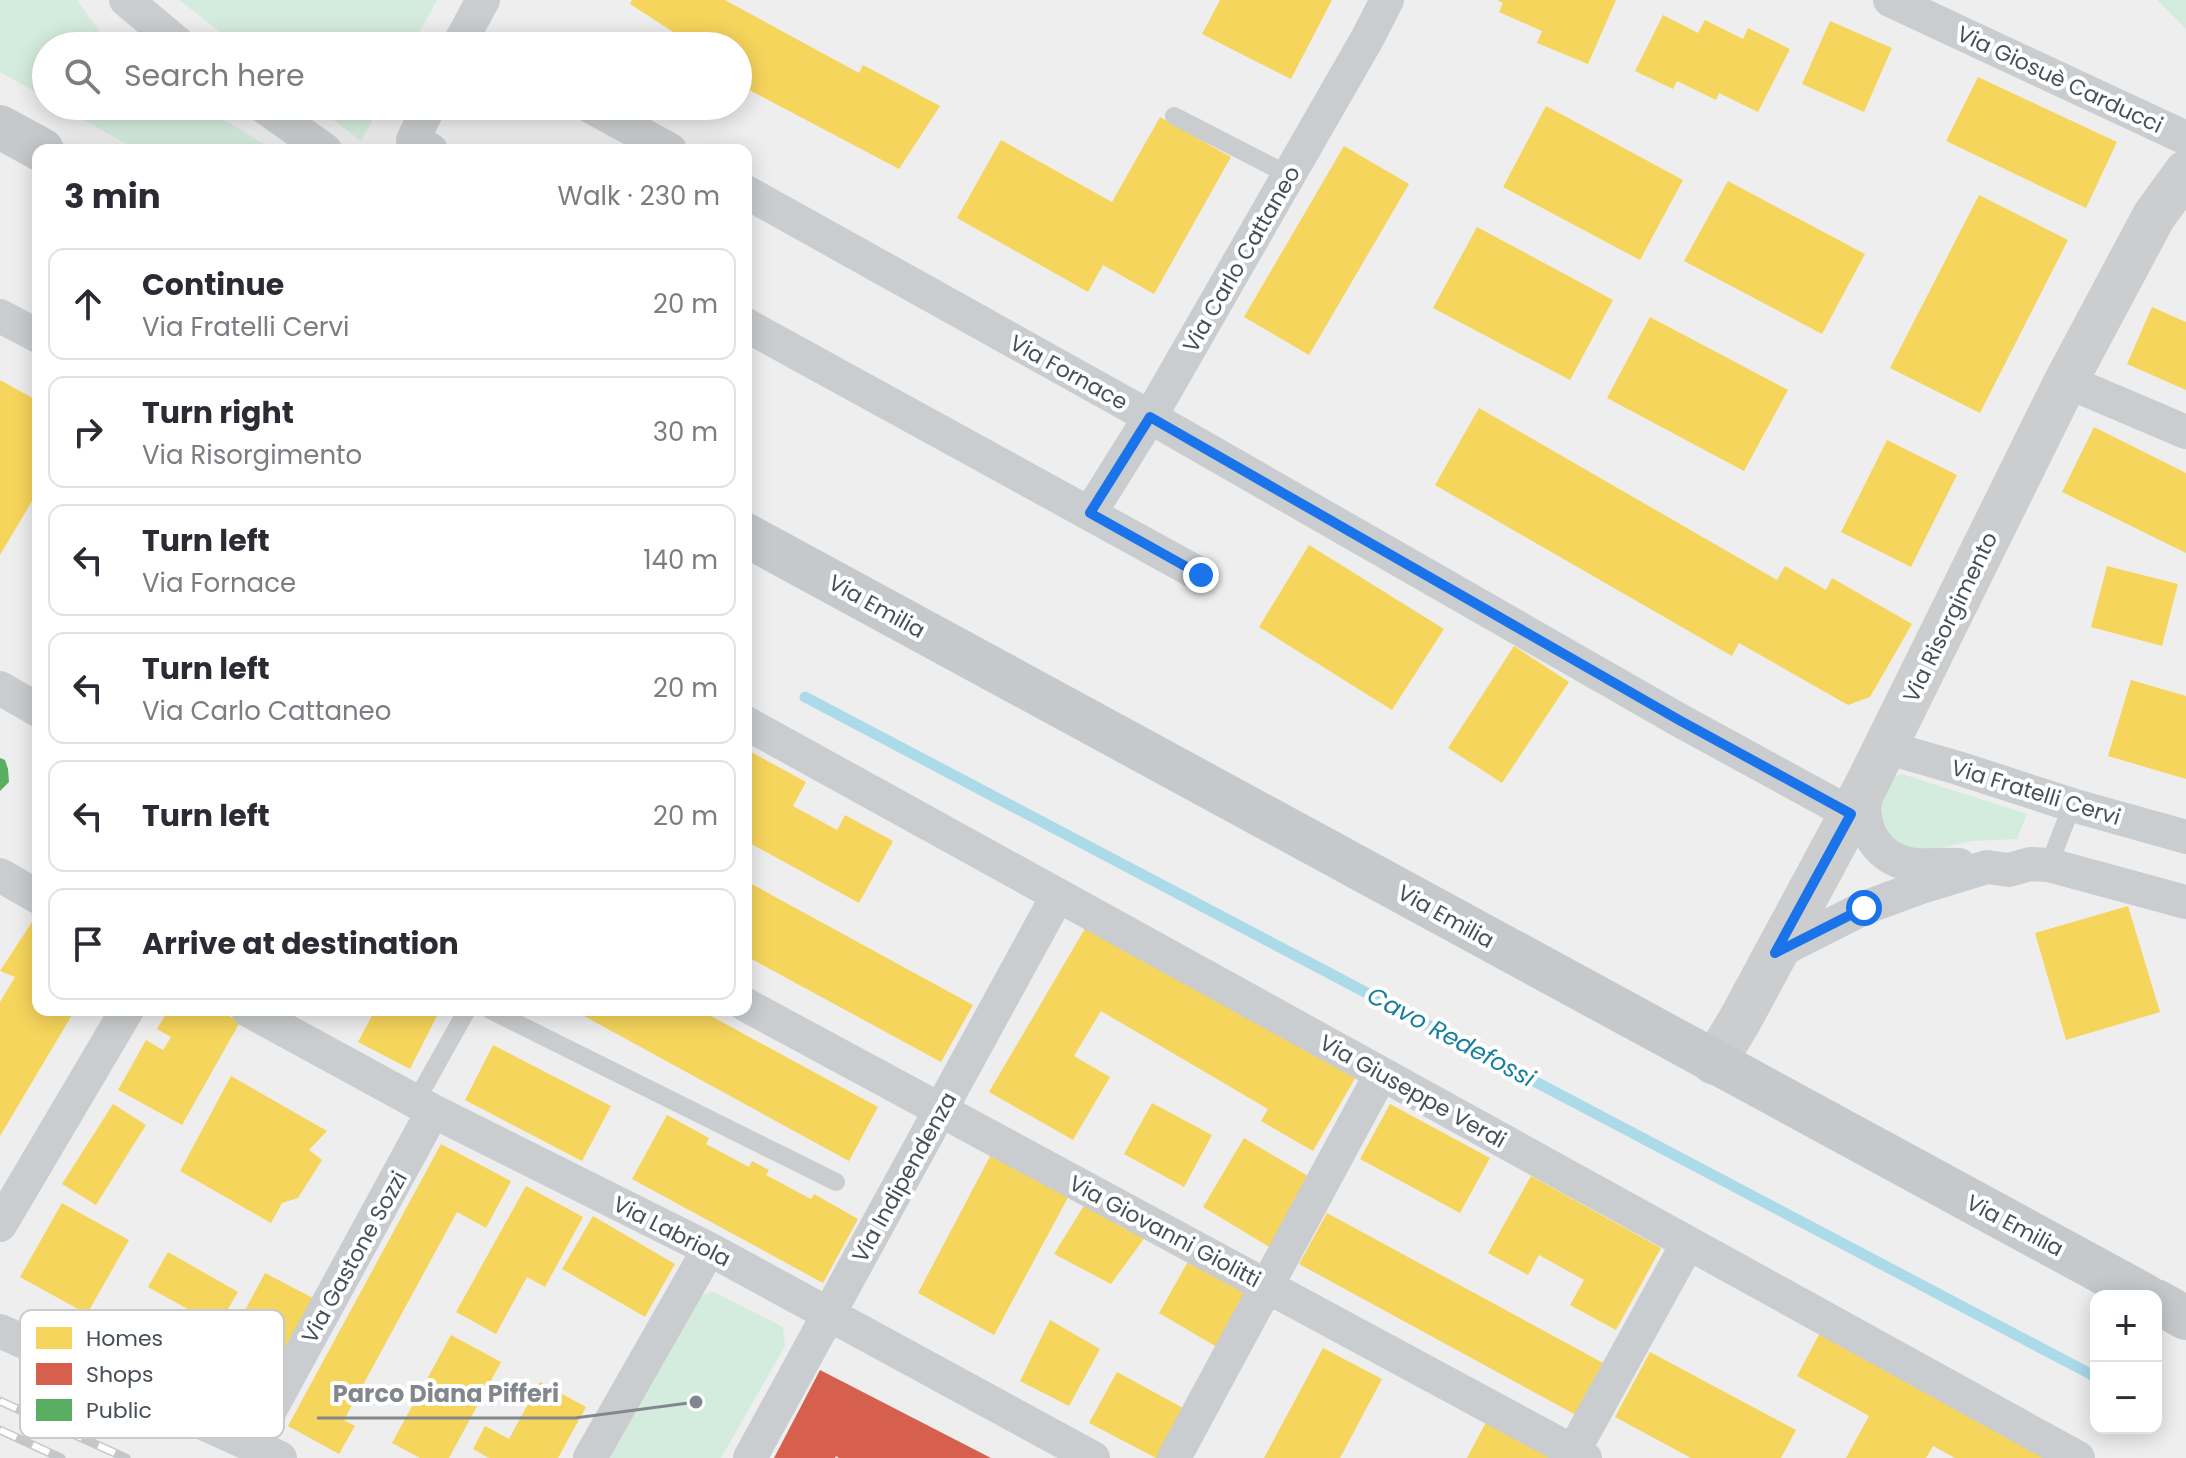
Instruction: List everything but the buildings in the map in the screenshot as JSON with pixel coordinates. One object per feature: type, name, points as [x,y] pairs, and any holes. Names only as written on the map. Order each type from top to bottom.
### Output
[{"type":"main road","points":[[0,127],[32,145]]},
{"type":"main road","name":"Via Emilia","points":[[752,538],[2135,1290]]},
{"type":"main road","points":[[2162,1304],[2186,1318]]},
{"type":"street","points":[[126,0],[164,32]]},
{"type":"street","points":[[472,32],[483,0]]},
{"type":"street","name":"Via Carlo Cattaneo","points":[[1090,513],[1150,417],[1387,0]]},
{"type":"street","name":"Via Giosuè Carducci","points":[[1890,0],[2186,138]]},
{"type":"street","points":[[283,120],[317,144]]},
{"type":"street","points":[[411,144],[423,120]]},
{"type":"street","points":[[615,120],[659,144]]},
{"type":"street","name":"Via Risorgimento","points":[[1714,1063],[1859,800],[2066,381],[2154,216],[2186,172]]},
{"type":"street","name":"Via Fornace","points":[[752,195],[1150,417],[1679,720],[1859,800]]},
{"type":"street","points":[[0,316],[32,333]]},
{"type":"street","points":[[752,328],[1201,575]]},
{"type":"street","points":[[2066,381],[2186,432]]},
{"type":"street","points":[[0,688],[32,707]]},
{"type":"street","name":"Via Giuseppe Verdi","points":[[752,727],[2078,1458]]},
{"type":"street","name":"Via Fratelli Cervi","points":[[1885,747],[2186,837]]},
{"type":"street","points":[[1859,800],[1871,836],[1879,849],[1887,856],[1915,865],[2009,870],[2030,864],[2049,865],[2186,902]]},
{"type":"street","points":[[1775,953],[1864,908],[1987,867]]},
{"type":"street","points":[[0,875],[32,894]]},
{"type":"street","name":"Via Indipendenza","points":[[750,1458],[1058,895]]},
{"type":"street","name":"Via Giovanni Giolitti","points":[[752,1008],[1579,1455]]},
{"type":"street","points":[[0,1225],[123,1016]]},
{"type":"street","name":"Via Labriola","points":[[259,1016],[424,1106],[709,1249],[1093,1458]]},
{"type":"street","points":[[1174,1458],[1381,1074]]},
{"type":"street","name":"Via Gastone Sozzi","points":[[284,1413],[424,1106]]},
{"type":"street","points":[[1579,1455],[1688,1243]]},
{"type":"street","points":[[590,1458],[709,1249]]},
{"type":"street","points":[[0,1331],[20,1340]]},
{"type":"street","points":[[235,1438],[266,1452]]},
{"type":"lane","points":[[1174,116],[1289,175]]},
{"type":"lane","points":[[2049,865],[2072,805]]},
{"type":"lane","points":[[424,1106],[464,1016]]},
{"type":"lane","points":[[502,1016],[836,1182]]},
{"type":"green space","points":[[0,0],[77,0],[100,32],[32,32],[32,90],[0,72]]},
{"type":"green space","points":[[179,0],[437,0],[420,32],[220,32]]},
{"type":"green space","points":[[2157,0],[2186,0],[2186,29]]},
{"type":"green space","points":[[84,120],[223,120],[264,144],[126,144]]},
{"type":"green space","points":[[333,120],[372,120],[361,141]]},
{"type":"green space","points":[[1902,774],[2027,814],[2017,839],[1973,841],[1917,853],[1885,841],[1876,793],[1883,782]]},
{"type":"green space","points":[[714,1292],[783,1327],[785,1346],[721,1458],[608,1458],[697,1296]]},
{"type":"waterway","name":"Cavo Redefossi","points":[[805,697],[2090,1374]]},
{"type":"railway","points":[[0,1401],[20,1410]]},
{"type":"railway","points":[[0,1430],[61,1458]]},
{"type":"railway","points":[[82,1438],[126,1458]]},
{"type":"place","name":"Parco Diana Pifferi","points":[[696,1402]]},
{"type":"route","points":[[1201,575],[1090,513],[1150,417],[1679,720],[1851,814],[1775,953],[1864,908]]}]
